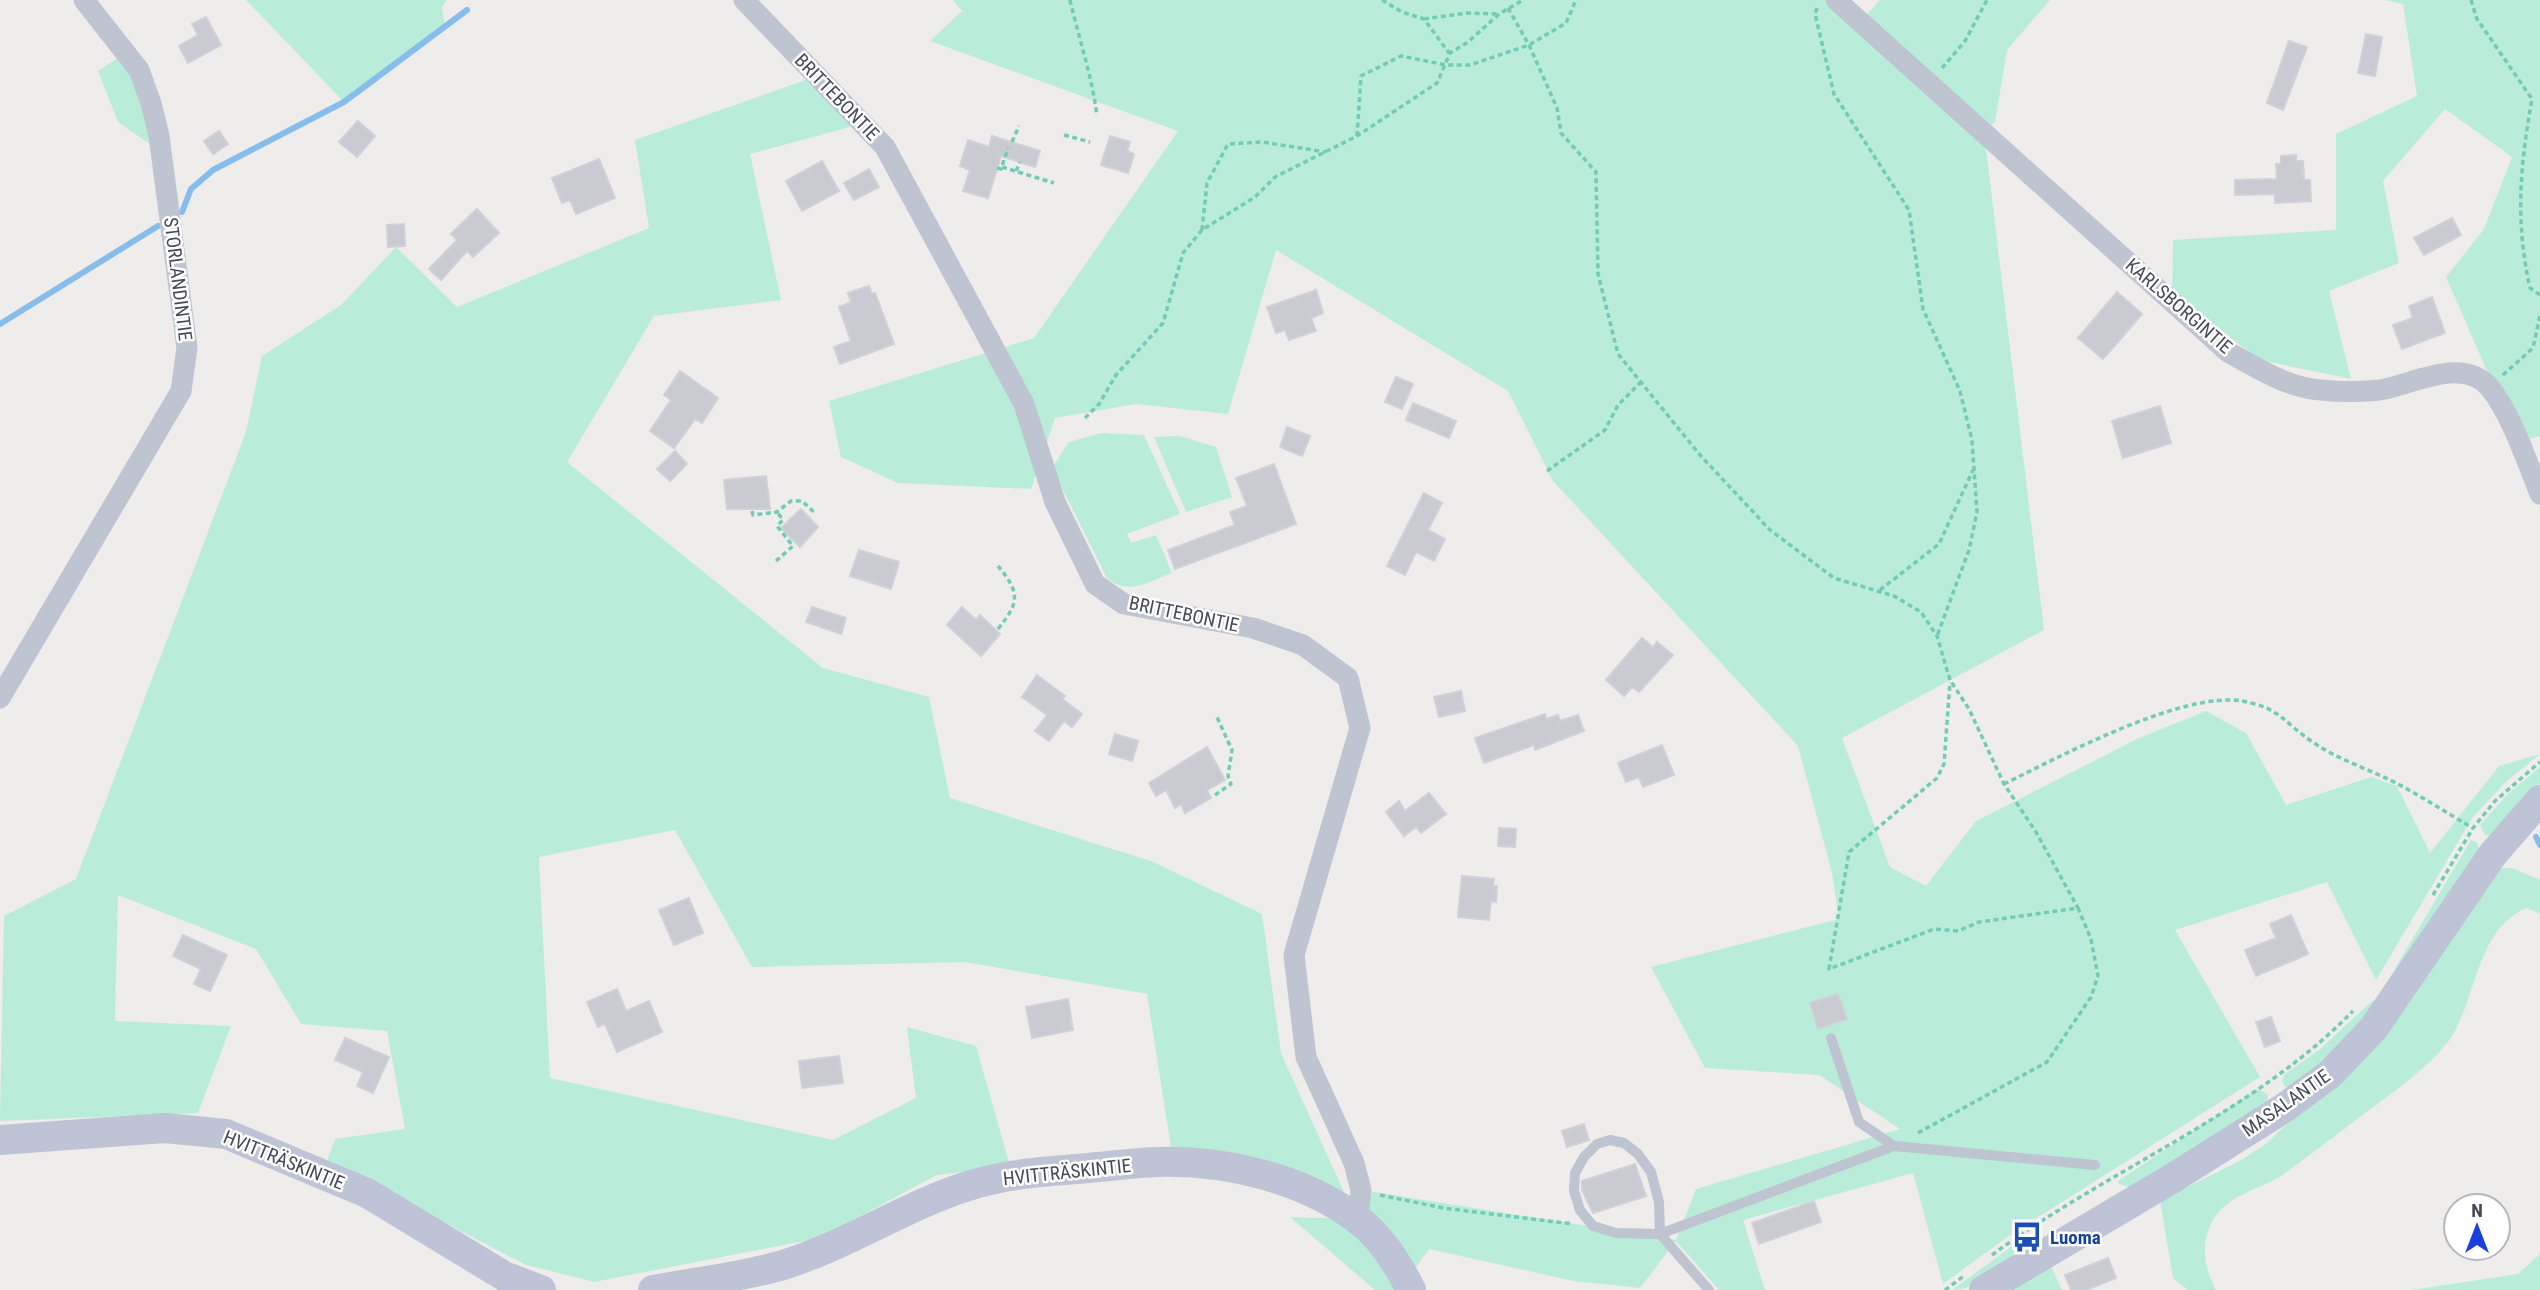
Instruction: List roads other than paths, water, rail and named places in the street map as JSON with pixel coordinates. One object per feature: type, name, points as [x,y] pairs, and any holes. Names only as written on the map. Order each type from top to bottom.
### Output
[{"type":"street","name":"STORLANDINTIE","points":[[0,698],[181,391],[187,348],[159,136],[152,103],[139,71],[84,0]]},
{"type":"street","name":"BRITTEBONTIE","points":[[744,0],[885,147],[1024,404],[1055,502],[1095,583],[1124,604],[1253,628],[1303,645],[1348,678],[1360,728],[1294,955],[1306,1057],[1354,1163],[1359,1205]]},
{"type":"street","name":"KARLSBORGINTIE","points":[[1836,0],[2228,352],[2275,378],[2319,390],[2380,390],[2446,373],[2470,375],[2490,387],[2540,494]]},
{"type":"street","name":"MASALANTIE","points":[[1975,1282],[2173,1178],[2284,1108],[2330,1074],[2373,1030],[2493,854],[2540,800]]},
{"type":"street","name":"HVITTRÄSKINTIE","points":[[0,1140],[165,1128],[226,1134],[366,1193],[504,1276],[541,1290]]},
{"type":"street","name":"HVITTRÄSKINTIE","points":[[653,1290],[780,1266],[830,1249],[935,1199],[978,1183],[1024,1174],[1158,1162],[1209,1165],[1254,1172],[1359,1205],[1411,1290]]},
{"type":"lane","points":[[1831,1038],[1859,1122],[1895,1146]]},
{"type":"lane","points":[[1709,1290],[1660,1234],[1659,1202],[1651,1172],[1638,1154],[1624,1143],[1610,1140],[1597,1144],[1584,1157],[1575,1173],[1574,1191],[1580,1210],[1594,1226],[1616,1233],[1660,1234],[1895,1146],[2095,1165]]},
{"type":"waterway","points":[[182,212],[191,189],[213,170],[344,102],[467,10]]},
{"type":"waterway","points":[[0,324],[158,226]]},
{"type":"waterway","points":[[2536,837],[2540,845]]},
{"type":"place","name":"Luoma","points":[[2027,1237]]}]
